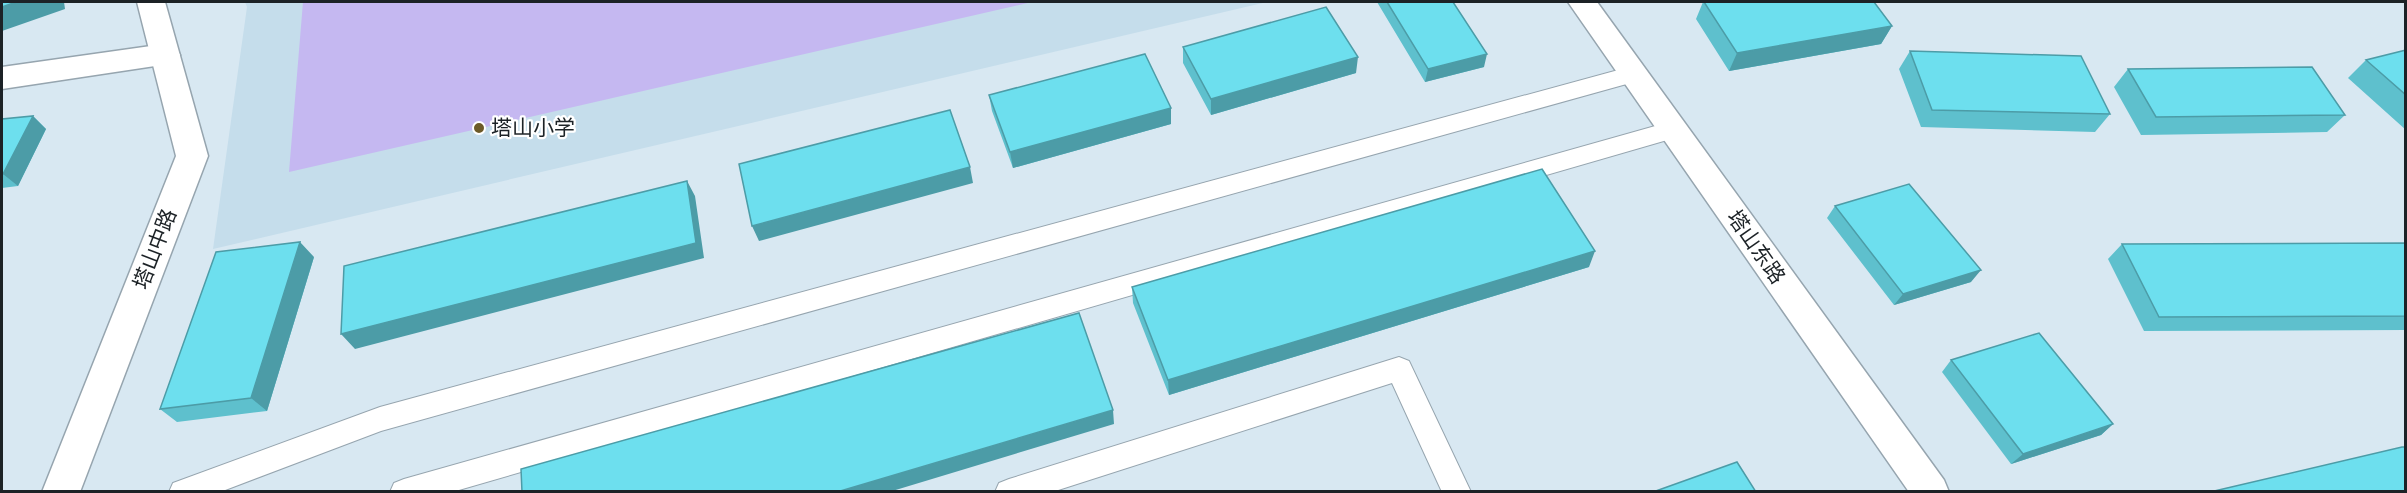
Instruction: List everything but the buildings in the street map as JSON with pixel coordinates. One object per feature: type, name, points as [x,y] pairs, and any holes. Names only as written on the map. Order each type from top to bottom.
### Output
[{"type":"street","name":"塔山中路","points":[[61,492],[192,156],[151,2]]},
{"type":"street","name":"塔山东路","points":[[1582,2],[1931,492]]},
{"type":"street","points":[[2,78],[165,56]]},
{"type":"lane","points":[[183,492],[380,420],[1633,74]]},
{"type":"lane","points":[[404,492],[1673,130]]},
{"type":"lane","points":[[1009,492],[1399,369],[1457,492]]},
{"type":"shaded area","name":"塔山小学","points":[[245,2],[1267,2],[213,249],[247,7]]},
{"type":"shaded area","points":[[303,2],[1032,2],[289,172]]},
{"type":"place","name":"塔山小学","points":[[479,128]]}]
